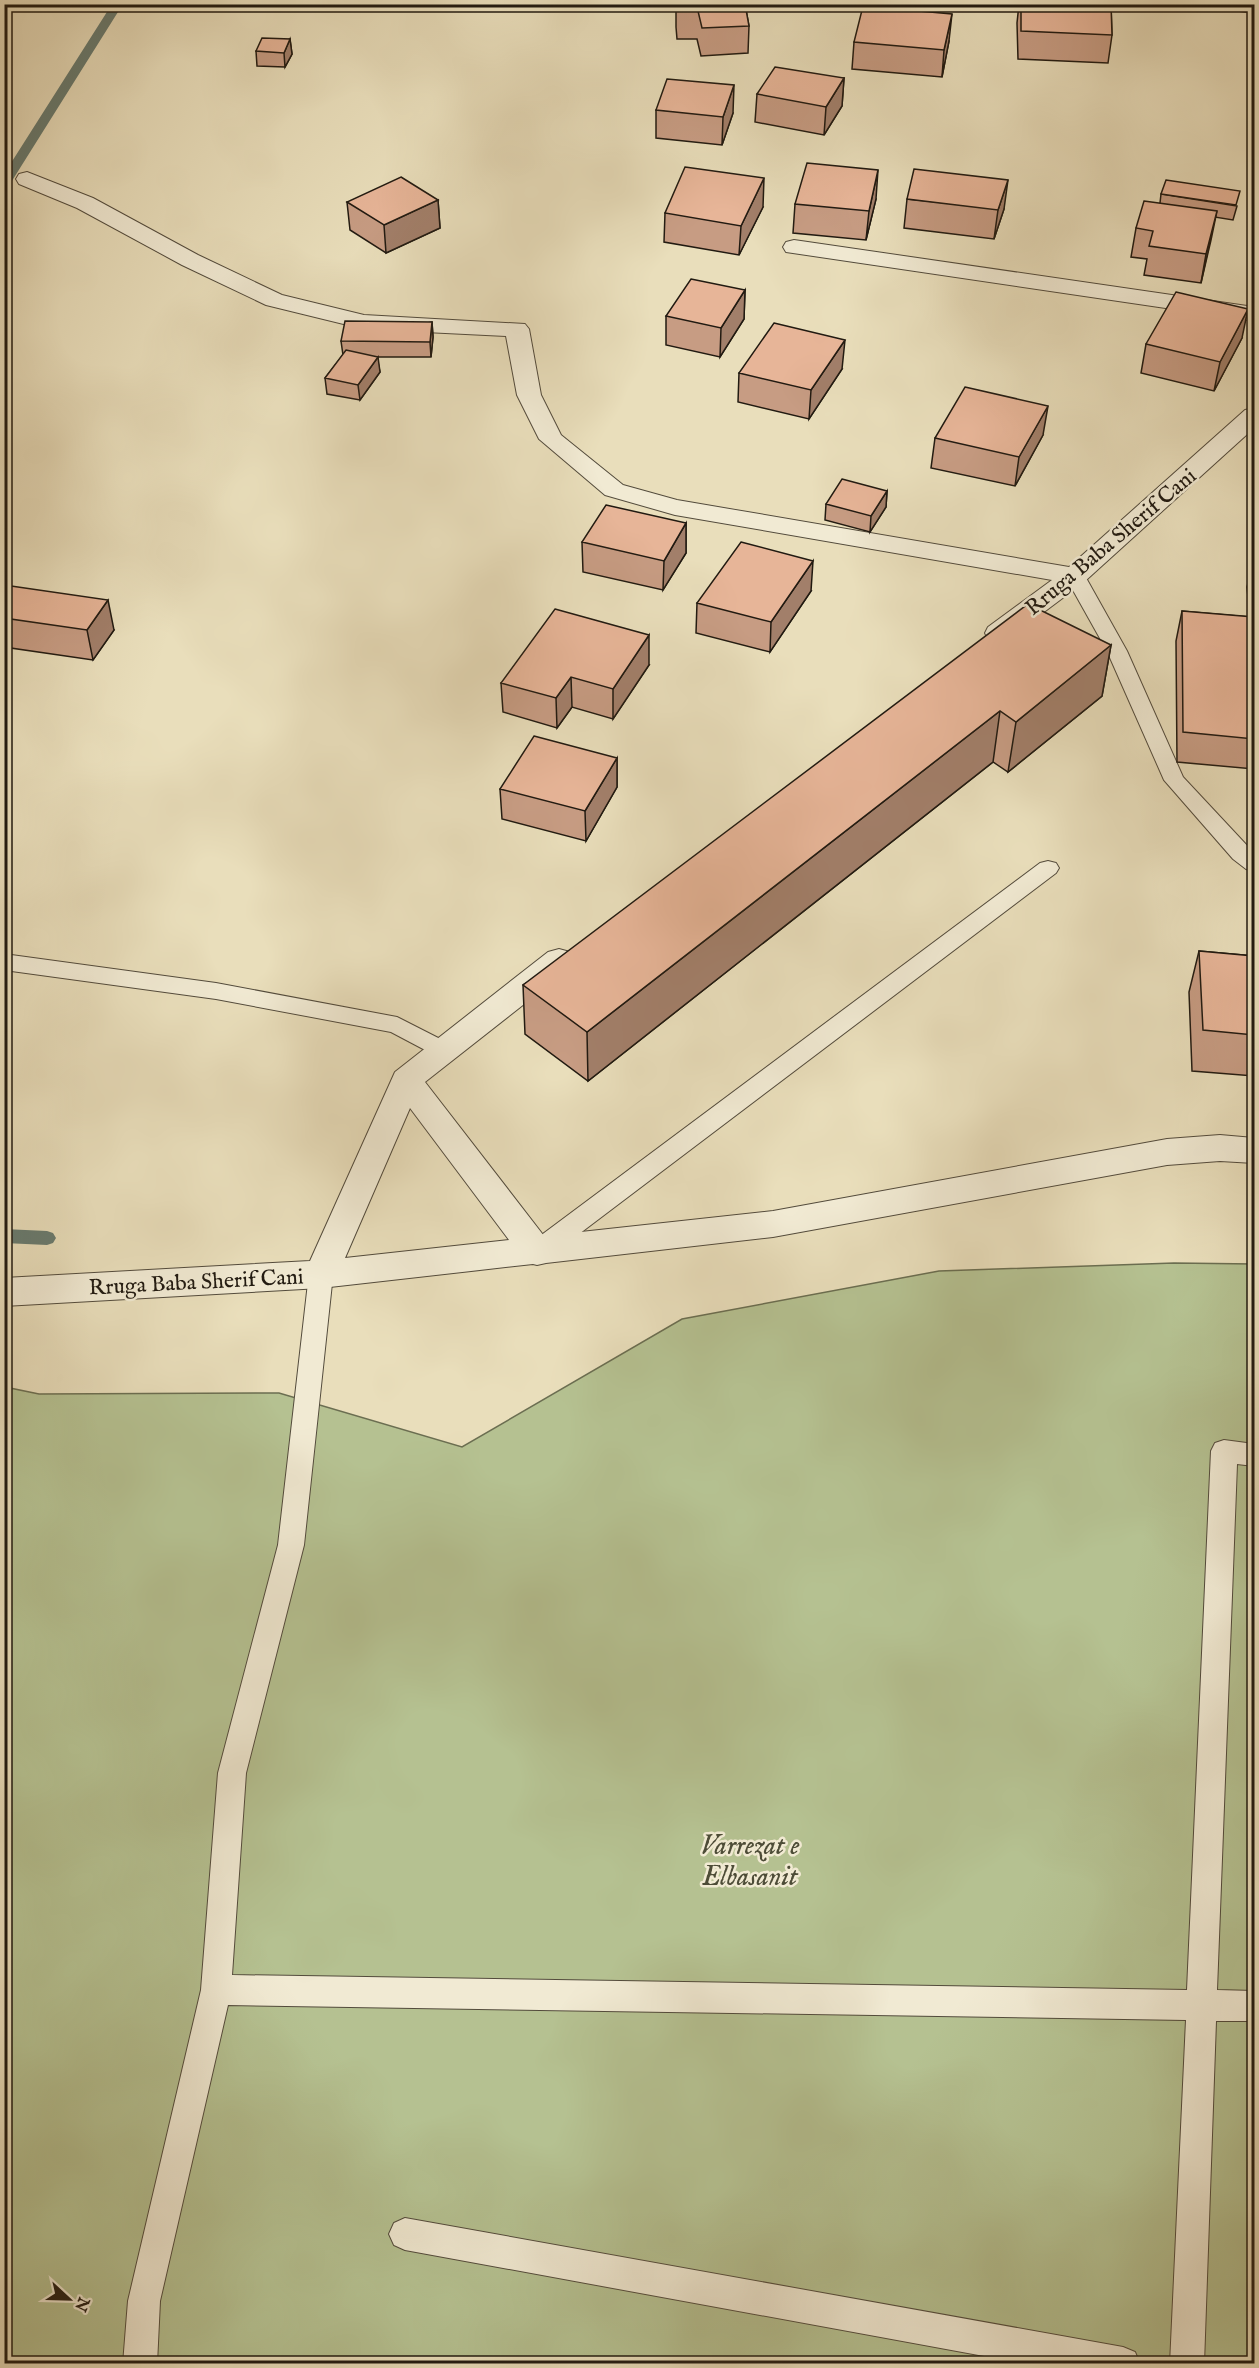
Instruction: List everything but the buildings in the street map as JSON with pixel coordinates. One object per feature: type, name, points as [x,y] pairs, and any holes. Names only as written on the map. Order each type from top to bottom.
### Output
[{"type":"street","points":[[1225,4],[1254,7]]},
{"type":"street","points":[[27,179],[85,203],[189,260],[274,300],[364,322],[516,329],[529,395],[550,439],[614,490],[675,507],[1075,576]]},
{"type":"street","points":[[794,247],[1254,314]]},
{"type":"street","name":"Rruga Baba Sherif Cani","points":[[979,647],[1075,576],[1254,415]]},
{"type":"street","name":"Rruga Baba Sherif Cani","points":[[4,1292],[321,1274],[406,1080],[578,945]]},
{"type":"street","points":[[406,1080],[537,1252]]},
{"type":"street","points":[[321,1274],[537,1252],[773,1224],[1167,1152],[1220,1148],[1254,1151]]},
{"type":"lane","points":[[1075,576],[1117,651],[1174,780],[1241,854],[1254,864]]},
{"type":"lane","points":[[537,1252],[1048,868]]},
{"type":"lane","points":[[4,962],[216,991],[397,1025],[444,1051]]},
{"type":"lane","points":[[140,2364],[144,2301],[216,1990],[232,1773],[291,1545],[321,1274]]},
{"type":"lane","points":[[1187,2364],[1224,1451],[1254,1455]]},
{"type":"lane","points":[[216,1990],[1201,2007],[1254,2006]]},
{"type":"lane","points":[[405,2235],[1123,2364]]},
{"type":"green space","name":"Varrezat e Elbasanit","points":[[1174,1263],[1254,1264],[1254,2363],[5,2364],[5,1387],[39,1394],[279,1393],[462,1447],[682,1319],[939,1271]]},
{"type":"waterway","points":[[4,184],[118,4]]},
{"type":"waterway","points":[[4,1236],[47,1238]]}]
